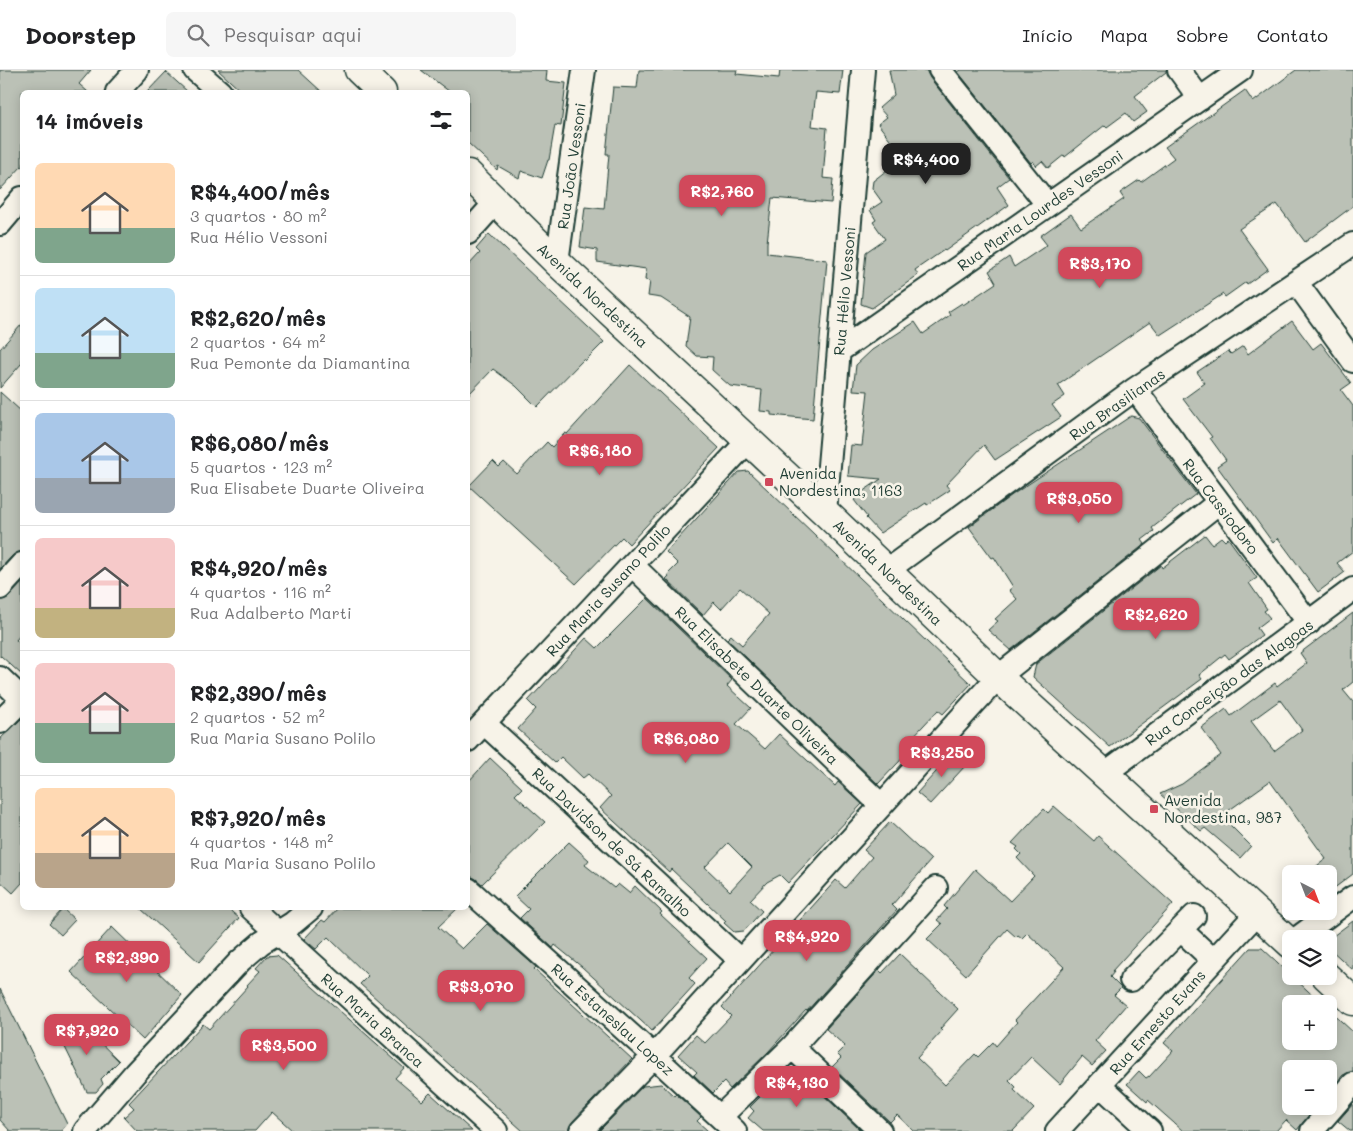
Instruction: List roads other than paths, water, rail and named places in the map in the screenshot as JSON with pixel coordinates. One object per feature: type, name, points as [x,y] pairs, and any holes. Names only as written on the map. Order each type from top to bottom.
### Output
[{"type":"main road","points":[[359,70],[380,90]]},
{"type":"main road","name":"Avenida Nordestina","points":[[470,176],[557,262],[749,440],[998,677],[1256,913],[1282,934]]},
{"type":"main road","points":[[1336,985],[1353,1001]]},
{"type":"street","points":[[119,90],[137,70]]},
{"type":"street","points":[[195,70],[218,90]]},
{"type":"street","name":"Rua João Vessoni","points":[[557,262],[584,70]]},
{"type":"street","name":"Rua Hélio Vessoni","points":[[825,512],[863,70]]},
{"type":"street","points":[[940,70],[1047,204]]},
{"type":"street","points":[[1179,70],[1200,99]]},
{"type":"street","name":"Rua Maria Lourdes Vessoni","points":[[839,351],[1047,204],[1242,70]]},
{"type":"street","points":[[2,216],[20,200]]},
{"type":"street","points":[[470,231],[496,202]]},
{"type":"street","name":"Rua Brasilianas","points":[[886,571],[1135,390],[1353,244]]},
{"type":"street","points":[[1296,282],[1353,361]]},
{"type":"street","name":"Rua Cassiodoro","points":[[1135,390],[1309,622]]},
{"type":"street","name":"Rua Maria Susano Polilo","points":[[470,738],[749,440]]},
{"type":"street","points":[[581,1131],[654,1056],[998,677],[1218,503]]},
{"type":"street","name":"Rua Elisabete Duarte Oliveira","points":[[632,565],[881,805]]},
{"type":"street","points":[[0,588],[20,566]]},
{"type":"street","name":"Rua Conceição das Alagoas","points":[[1104,774],[1353,589]]},
{"type":"street","points":[[0,678],[20,697]]},
{"type":"street","points":[[0,722],[20,701]]},
{"type":"street","name":"Rua Davidson de Sá Ramalho","points":[[484,723],[740,960]]},
{"type":"street","points":[[728,1124],[792,1047],[936,888]]},
{"type":"street","name":"Rua Estaneslau Lopez","points":[[470,891],[728,1124]]},
{"type":"street","points":[[1308,930],[1353,897]]},
{"type":"street","name":"Rua Maria Branca","points":[[253,910],[482,1127]]},
{"type":"street","points":[[85,1131],[135,1073],[240,961],[261,943],[293,923],[309,910]]},
{"type":"street","name":"Rua Ernesto Evans","points":[[1058,1131],[1256,913]]},
{"type":"street","points":[[1131,980],[1187,923],[1213,960]]},
{"type":"street","points":[[792,1047],[880,1131]]},
{"type":"street","points":[[1100,1084],[1150,1131]]},
{"type":"street","points":[[1312,1131],[1353,1084]]},
{"type":"place","name":"Avenida Nordestina, 1163","points":[[769,482]]},
{"type":"place","name":"Avenida Nordestina, 987","points":[[1154,809]]}]
